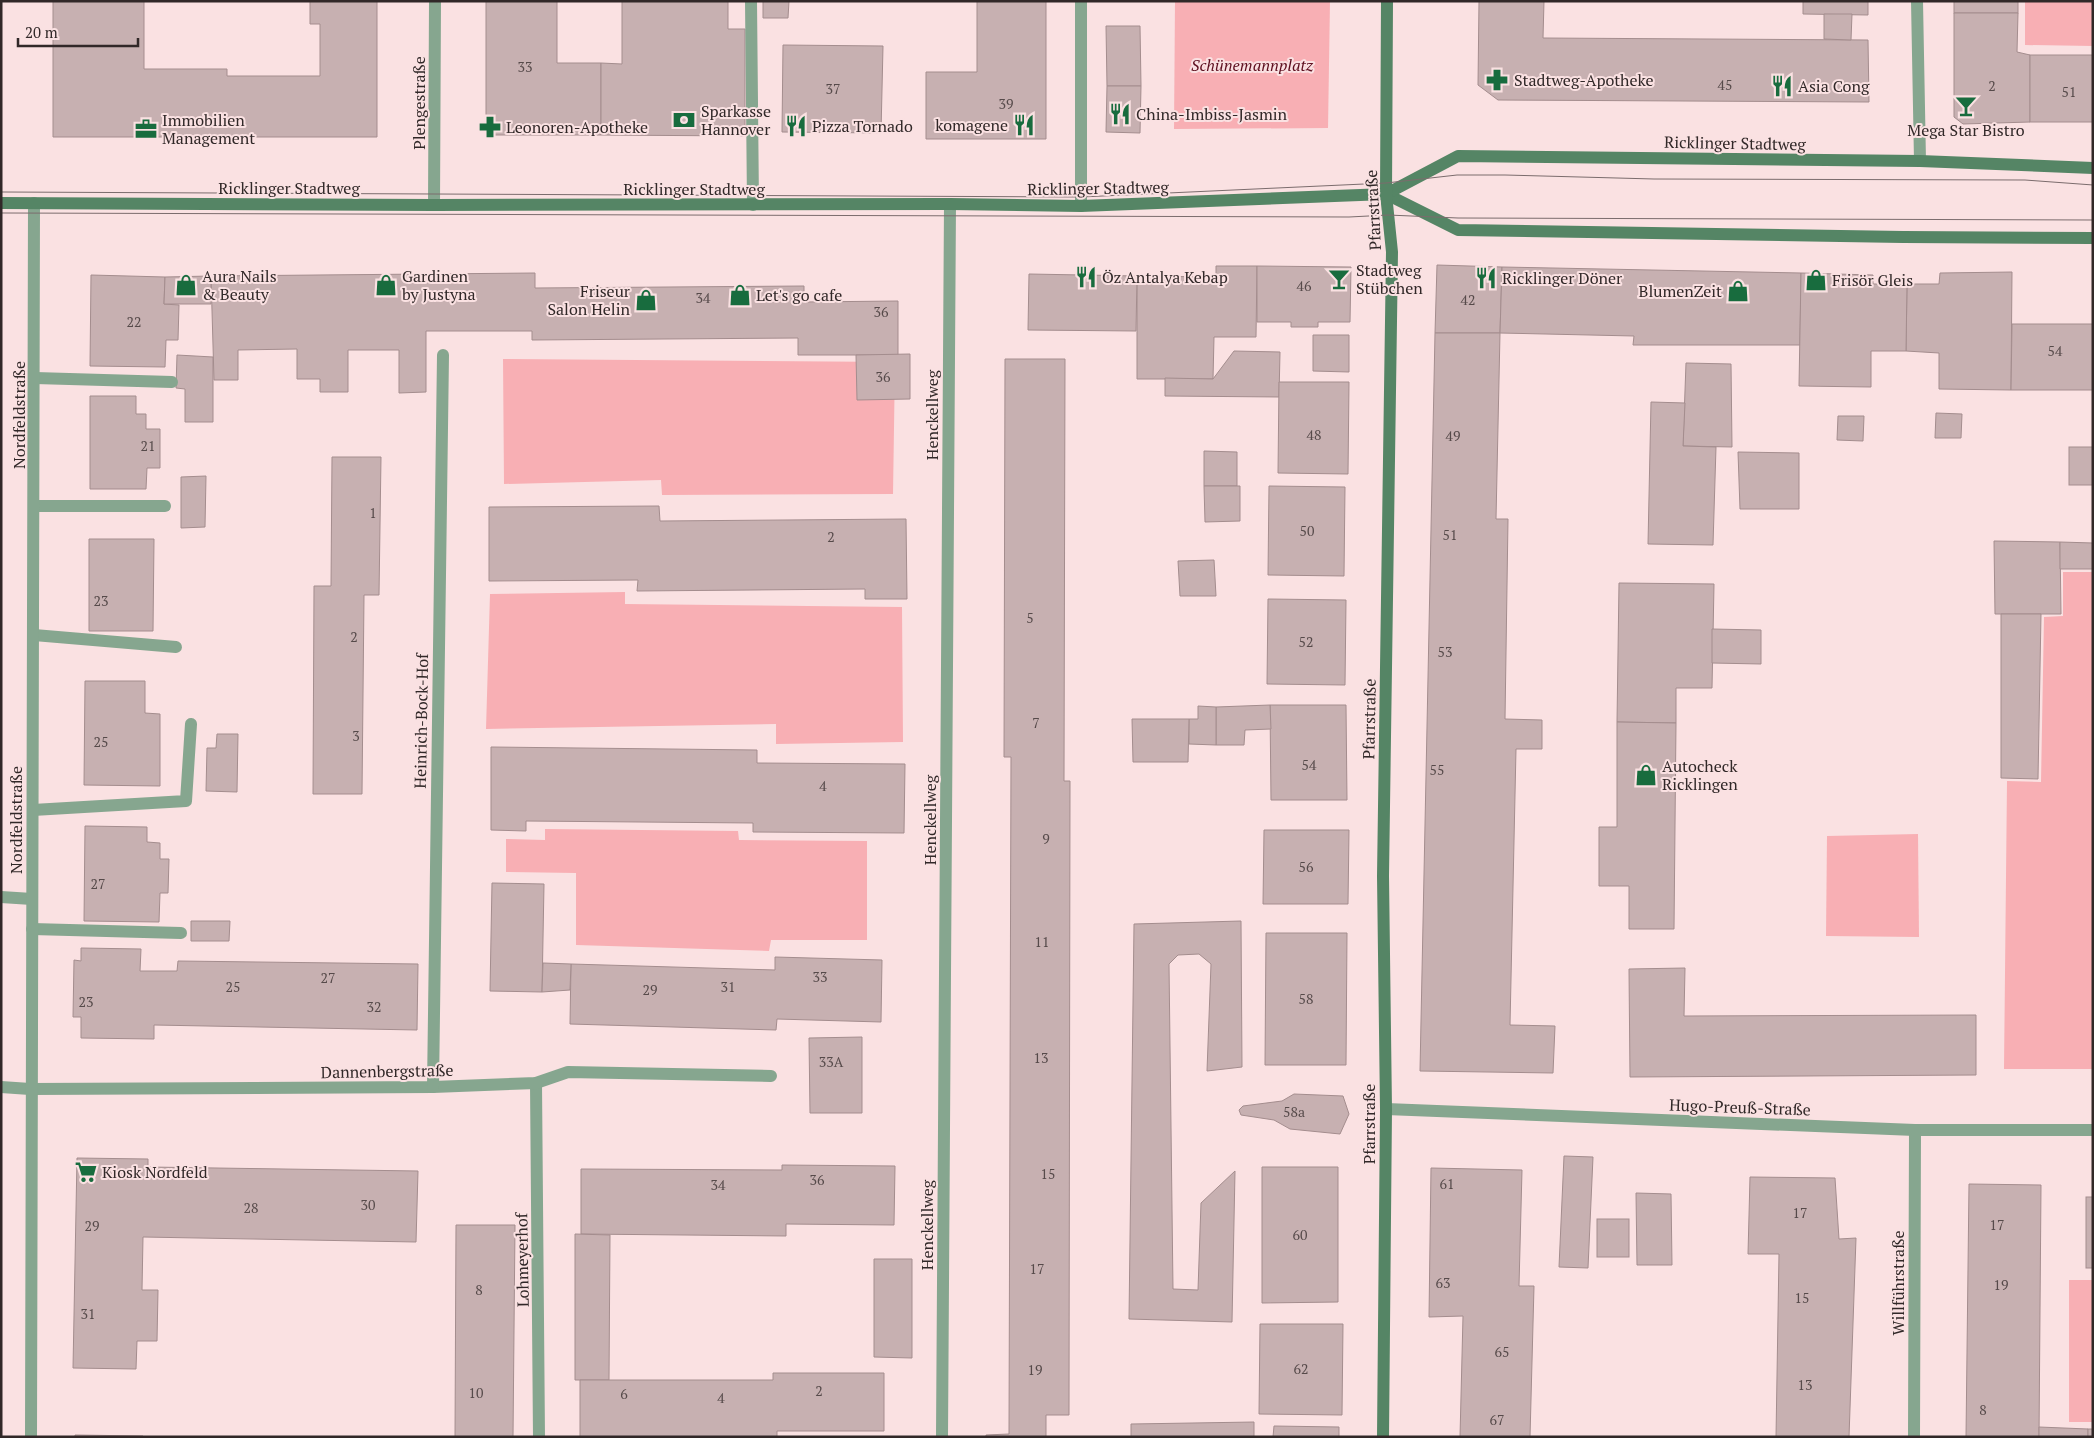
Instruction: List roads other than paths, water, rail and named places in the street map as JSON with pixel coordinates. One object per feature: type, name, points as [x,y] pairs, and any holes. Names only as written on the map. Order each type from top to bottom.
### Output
[{"type":"street","name":"Plengestraße","points":[[434,205],[435,1]]},
{"type":"street","points":[[751,1],[753,205]]},
{"type":"street","points":[[1081,1],[1081,206]]},
{"type":"street","name":"Pfarrstraße","points":[[1383,1437],[1386,1110],[1383,876],[1392,252],[1386,194],[1386,1]]},
{"type":"street","points":[[1917,1],[1920,161]]},
{"type":"street","name":"Ricklinger Stadtweg","points":[[1,203],[434,205],[950,204],[1081,206],[1386,194],[1458,156],[1920,161],[2093,168]]},
{"type":"street","name":"Ricklinger Stadtweg","points":[[1386,194],[1458,230],[2093,238]]},
{"type":"street","name":"Nordfeldstraße","points":[[31,1437],[30,1089],[35,506],[34,203]]},
{"type":"street","name":"Henckellweg","points":[[942,1437],[950,204]]},
{"type":"street","name":"Heinrich-Bock-Hof","points":[[433,1087],[443,355]]},
{"type":"street","points":[[35,378],[172,382]]},
{"type":"street","points":[[35,506],[165,506]]},
{"type":"street","points":[[34,635],[176,647]]},
{"type":"street","points":[[33,810],[186,802],[191,724]]},
{"type":"street","points":[[1,897],[32,898]]},
{"type":"street","points":[[32,929],[181,933]]},
{"type":"street","name":"Dannenbergstraße","points":[[1,1087],[30,1089],[433,1087],[536,1083],[568,1072],[771,1076]]},
{"type":"street","name":"Lohmeyerhof","points":[[536,1083],[539,1437]]},
{"type":"street","name":"Hugo-Preuß-Straße","points":[[1386,1110],[1915,1130],[2093,1130]]},
{"type":"street","name":"Willführstraße","points":[[1914,1437],[1915,1130]]},
{"type":"tram line","points":[[1,192],[1081,197],[1386,183],[1457,175],[1654,179],[2025,180],[2093,185]]},
{"type":"tram line","points":[[1,213],[1349,217],[1388,215],[1458,218],[2093,220]]},
{"type":"place","name":"Stadtweg-Apotheke","points":[[1497,80]]},
{"type":"place","name":"Asia Cong","points":[[1782,86]]},
{"type":"place","name":"Mega Star Bistro","points":[[1966,106]]},
{"type":"place","name":"China-Imbiss-Jasmin","points":[[1120,114]]},
{"type":"place","name":"Sparkasse Hannover","points":[[684,120]]},
{"type":"place","name":"komagene","points":[[1024,125]]},
{"type":"place","name":"Pizza Tornado","points":[[796,126]]},
{"type":"place","name":"Leonoren-Apotheke","points":[[490,127]]},
{"type":"place","name":"Immobilien Management","points":[[146,129]]},
{"type":"place","name":"Öz Antalya Kebap","points":[[1086,277]]},
{"type":"place","name":"Ricklinger Döner","points":[[1486,278]]},
{"type":"place","name":"Stadtweg Stübchen","points":[[1339,279]]},
{"type":"place","name":"Frisör Gleis","points":[[1816,280]]},
{"type":"place","name":"Aura Nails & Beauty","points":[[186,285]]},
{"type":"place","name":"Gardinen by Justyna","points":[[386,285]]},
{"type":"place","name":"BlumenZeit","points":[[1738,291]]},
{"type":"place","name":"Let's go cafe","points":[[740,295]]},
{"type":"place","name":"Friseur Salon Helin","points":[[646,300]]},
{"type":"place","name":"Autocheck Ricklingen","points":[[1646,775]]},
{"type":"place","name":"Kiosk Nordfeld","points":[[86,1172]]},
{"type":"park label","name":"Schünemannplatz","points":[[1252,65]]}]
